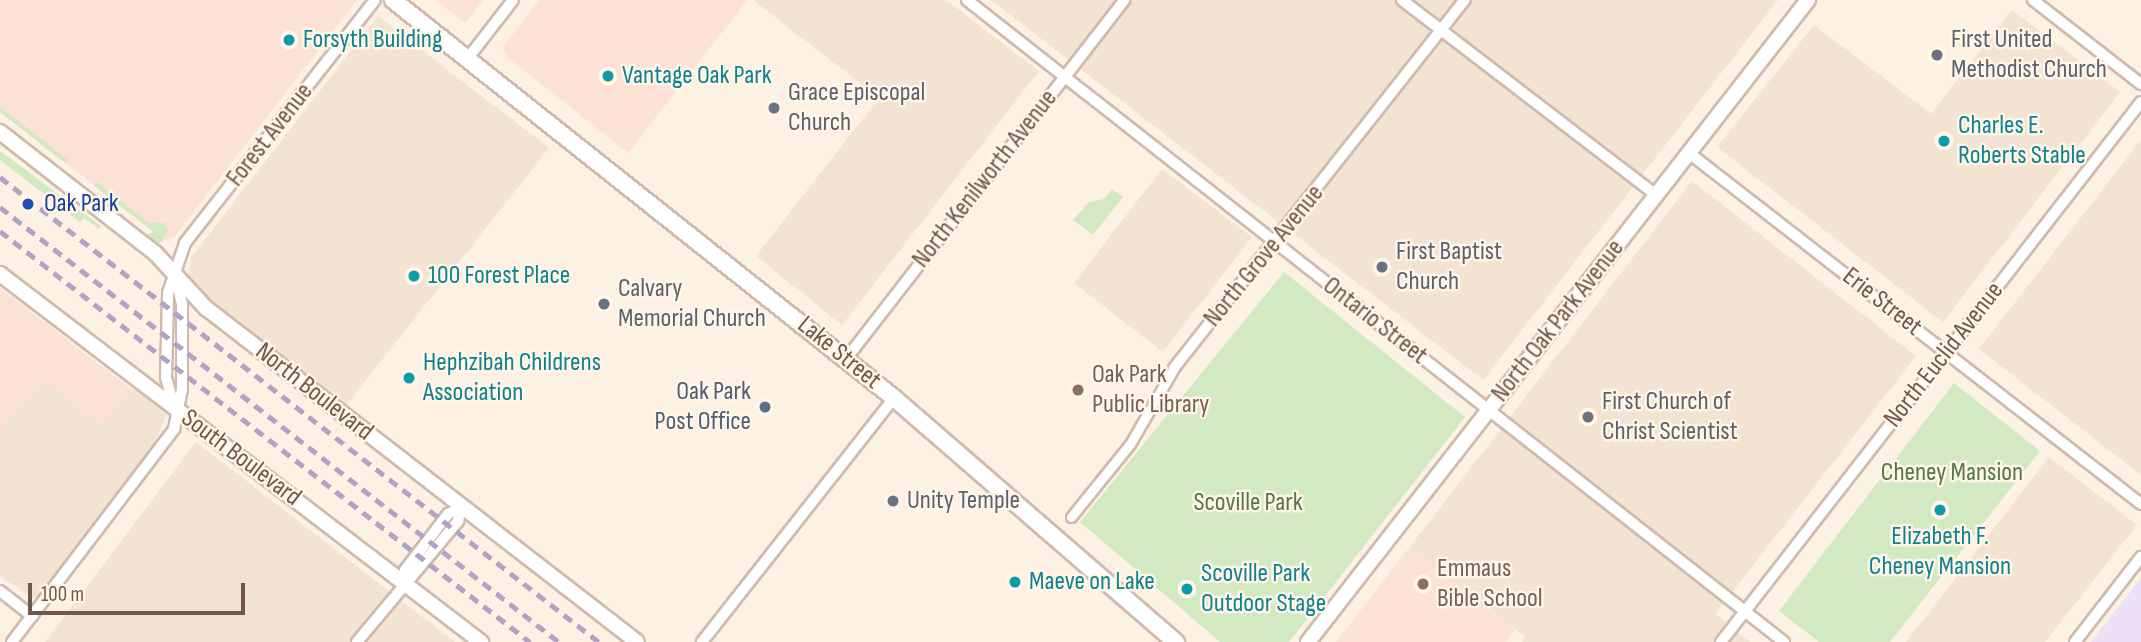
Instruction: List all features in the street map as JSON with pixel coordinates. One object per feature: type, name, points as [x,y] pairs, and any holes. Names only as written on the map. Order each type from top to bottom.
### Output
[{"type":"main road","name":"Lake Street","points":[[393,0],[894,398],[1176,642]]},
{"type":"street","name":"Forest Avenue","points":[[175,276],[185,243],[375,0]]},
{"type":"street","points":[[468,58],[513,0]]},
{"type":"street","name":"Ontario Street","points":[[967,0],[1784,642]]},
{"type":"street","name":"North Kenilworth Avenue","points":[[846,359],[1124,0]]},
{"type":"street","points":[[1402,0],[1656,195]]},
{"type":"street","name":"North Grove Avenue","points":[[1071,517],[1130,444],[1174,368],[1465,0]]},
{"type":"street","name":"North Oak Park Avenue","points":[[1308,642],[1808,0]]},
{"type":"street","points":[[2033,0],[2141,84]]},
{"type":"street","name":"North Euclid Avenue","points":[[1721,642],[2141,102]]},
{"type":"street","name":"North Boulevard","points":[[0,132],[155,253],[206,308],[637,642]]},
{"type":"street","name":"Erie Street","points":[[1689,153],[2141,504]]},
{"type":"street","name":"South Boulevard","points":[[0,274],[175,409],[201,424],[481,642]]},
{"type":"street","points":[[12,642],[174,429],[175,409],[182,389],[182,304],[175,276]]},
{"type":"street","points":[[702,642],[894,398]]},
{"type":"street","points":[[357,642],[404,582],[412,560],[448,514],[461,508]]},
{"type":"street","points":[[2075,642],[2141,557]]},
{"type":"street","points":[[0,591],[32,616]]},
{"type":"shaded area","points":[[0,0],[357,0],[175,236],[159,243],[143,236],[154,232],[0,112]]},
{"type":"shaded area","points":[[435,0],[483,0],[465,23]]},
{"type":"shaded area","name":"Vantage Oak Park","points":[[539,0],[747,0],[628,153],[507,57],[503,47]]},
{"type":"shaded area","points":[[753,0],[946,0],[1039,71],[842,325],[756,256],[879,98]]},
{"type":"shaded area","points":[[991,0],[1778,0],[1483,380]]},
{"type":"shaded area","points":[[2012,10],[2120,92],[1943,322],[1717,147],[1814,25],[1931,114]]},
{"type":"shaded area","points":[[378,16],[549,148],[347,404],[194,288],[188,273],[192,256]]},
{"type":"shaded area","points":[[2141,140],[2141,475],[1979,349]]},
{"type":"shaded area","points":[[1162,169],[1252,237],[1163,352],[1074,283]]},
{"type":"shaded area","points":[[1692,181],[1916,356],[1715,614],[1750,642],[1522,642],[1525,637],[1409,548]]},
{"type":"shaded area","points":[[0,288],[130,388],[102,425],[43,380],[0,431]]},
{"type":"shaded area","points":[[43,380],[102,425],[130,388],[150,397],[166,416],[152,449],[40,596],[33,598],[0,576],[0,431]]},
{"type":"shaded area","points":[[196,442],[455,642],[45,642]]},
{"type":"shaded area","points":[[2049,457],[2137,525],[2045,642],[1906,642]]},
{"type":"shaded area","points":[[1409,548],[1515,630],[1506,642],[1336,642]]},
{"type":"shaded area","points":[[2141,578],[2141,642],[2091,642]]},
{"type":"green space","points":[[0,107],[68,160],[65,163],[0,112]]},
{"type":"green space","points":[[0,151],[101,226],[99,229],[84,218],[80,222],[0,160]]},
{"type":"green space","points":[[97,182],[149,223],[165,223],[168,232],[159,243],[143,236],[154,232],[94,186]]},
{"type":"green space","points":[[1112,189],[1123,197],[1093,235],[1073,220],[1089,202],[1104,199]]},
{"type":"green space","name":"Scoville Park","points":[[1284,272],[1465,417],[1289,642],[1220,642],[1080,522]]},
{"type":"green space","name":"Cheney Mansion","points":[[1954,383],[2040,451],[1890,642],[1819,642],[1779,611]]},
{"type":"railway","points":[[0,177],[599,642]]},
{"type":"railway","points":[[0,207],[559,642]]},
{"type":"railway","points":[[0,231],[530,642]]},
{"type":"place","name":"Forsyth Building","points":[[289,40]]},
{"type":"place","name":"First United Methodist Church","points":[[1937,55]]},
{"type":"place","name":"Vantage Oak Park","points":[[608,76]]},
{"type":"place","name":"Grace Episcopal Church","points":[[774,108]]},
{"type":"place","name":"Charles E. Roberts Stable","points":[[1944,141]]},
{"type":"place","name":"Oak Park","points":[[28,204]]},
{"type":"place","name":"First Baptist Church","points":[[1382,267]]},
{"type":"place","name":"100 Forest Place","points":[[414,276]]},
{"type":"place","name":"Calvary Memorial Church","points":[[604,304]]},
{"type":"place","name":"Hephzibah Childrens Association","points":[[409,378]]},
{"type":"place","name":"Oak Park Public Library","points":[[1078,390]]},
{"type":"place","name":"Oak Park Post Office","points":[[765,407]]},
{"type":"place","name":"First Church of Christ Scientist","points":[[1588,417]]},
{"type":"place","name":"Unity Temple","points":[[893,501]]},
{"type":"place","name":"Elizabeth F. Cheney Mansion","points":[[1940,510]]},
{"type":"place","name":"Maeve on Lake","points":[[1015,582]]},
{"type":"place","name":"Emmaus Bible School","points":[[1423,584]]},
{"type":"place","name":"Scoville Park Outdoor Stage","points":[[1187,589]]}]
